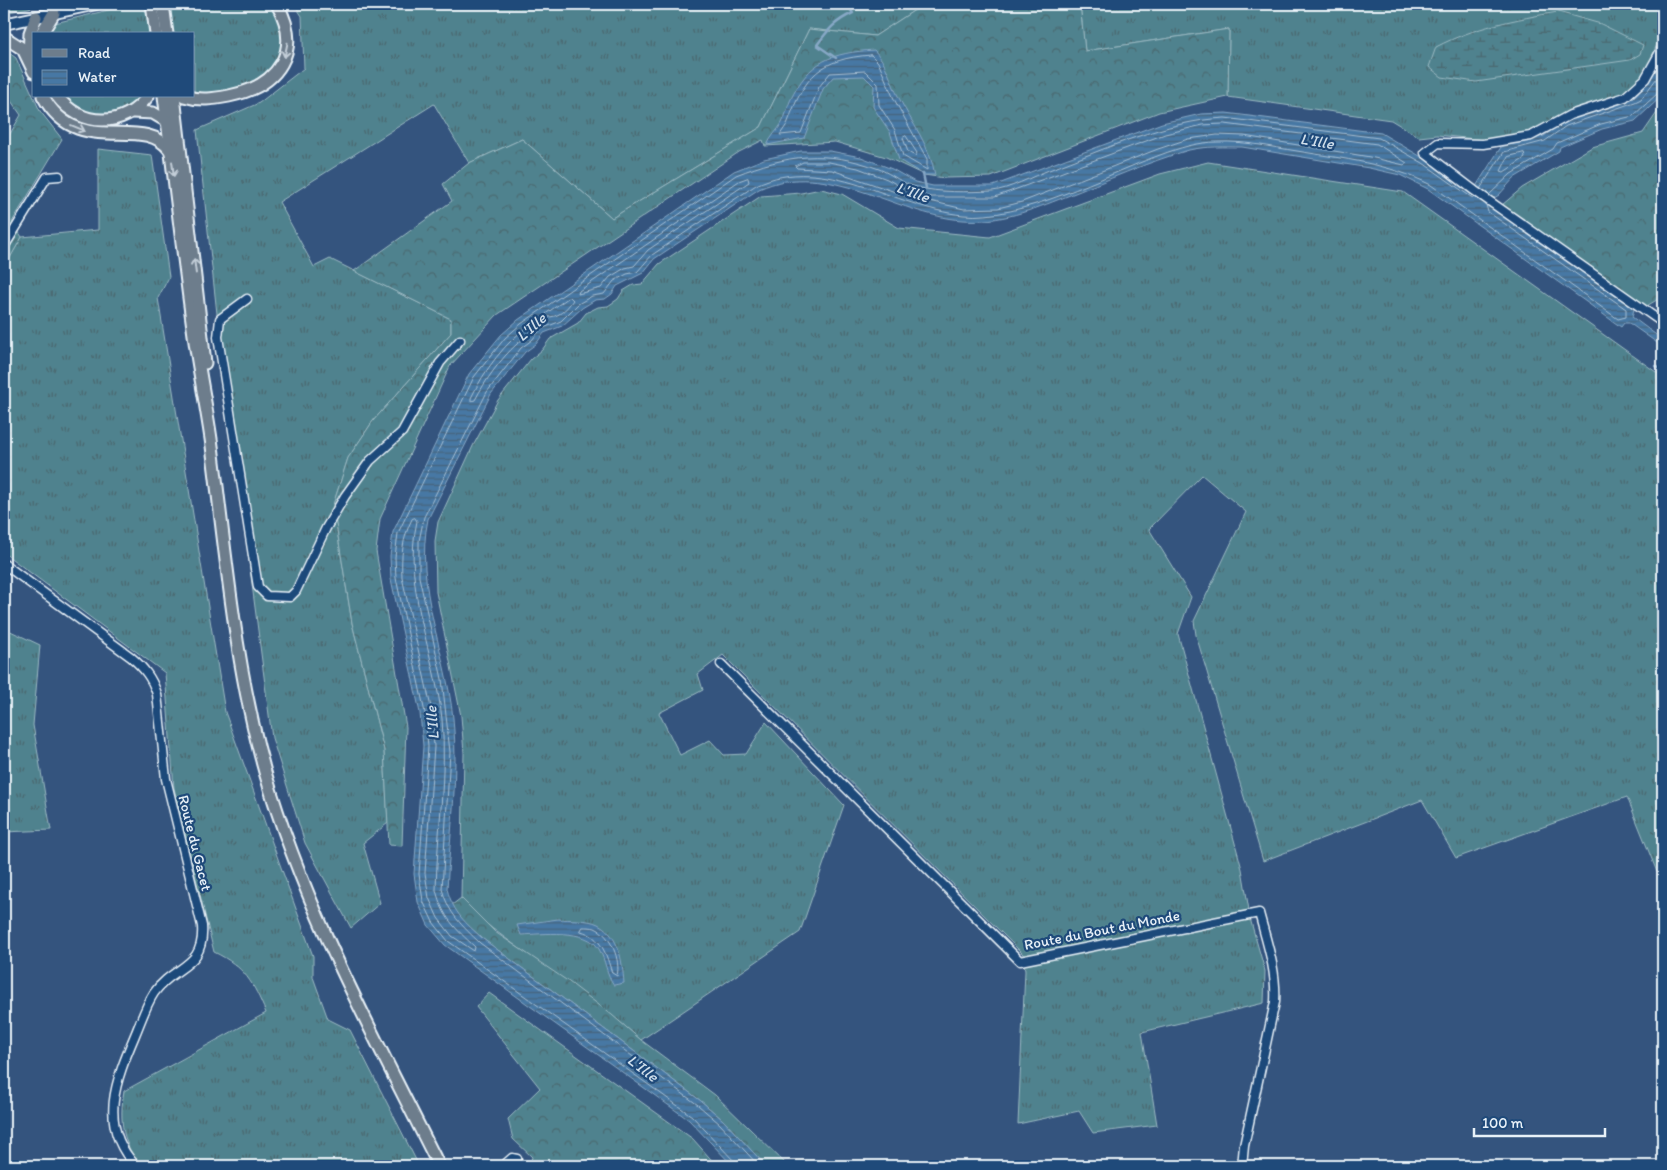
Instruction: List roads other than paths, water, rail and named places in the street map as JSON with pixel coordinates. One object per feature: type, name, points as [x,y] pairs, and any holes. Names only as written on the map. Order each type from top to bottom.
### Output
[{"type":"main road","points":[[4,24],[96,4]]},
{"type":"main road","points":[[194,98],[205,100],[240,94],[261,85],[271,77],[281,64],[288,48],[289,35],[286,23],[277,4]]},
{"type":"main road","points":[[156,32],[158,9]]},
{"type":"main road","points":[[158,9],[165,32]]},
{"type":"main road","points":[[42,32],[54,13]]},
{"type":"main road","points":[[29,58],[30,33],[36,17]]},
{"type":"main road","points":[[4,37],[18,44],[29,58],[32,66]]},
{"type":"main road","points":[[45,98],[60,118],[75,128],[99,134],[149,136],[161,140],[175,150]]},
{"type":"main road","points":[[59,98],[77,115],[96,120],[112,120],[133,112],[153,113],[167,120]]},
{"type":"main road","points":[[133,112],[146,98]]},
{"type":"main road","points":[[164,98],[167,120],[175,150]]},
{"type":"main road","points":[[174,98],[175,150],[194,340],[208,412],[236,633],[248,702],[265,771],[284,834],[308,899],[342,973],[439,1166]]},
{"type":"street","points":[[1663,47],[1645,79],[1625,97],[1570,115],[1531,136],[1483,144],[1438,143],[1426,153],[1475,191],[1663,324]]},
{"type":"street","points":[[4,246],[48,177],[59,176]]},
{"type":"street","points":[[247,299],[220,319],[218,337],[258,587],[267,596],[290,597],[296,591],[326,528],[345,496],[370,461],[402,432],[440,364],[460,340]]},
{"type":"street","name":"Route du Gacet","points":[[4,564],[131,657],[145,669],[153,681],[157,694],[166,779],[202,926],[203,939],[202,946],[196,957],[166,979],[153,994],[120,1074],[112,1105],[114,1129],[120,1146],[136,1166]]},
{"type":"street","name":"Route du Bout du Monde","points":[[722,664],[755,700],[1020,961],[1259,913],[1274,969],[1276,984],[1275,1002],[1244,1146],[1242,1166]]},
{"type":"street","points":[[503,1166],[507,1160],[517,1159]]},
{"type":"water","points":[[874,50],[888,72],[899,98],[925,144],[935,175],[924,175],[899,160],[890,132],[873,107],[874,86],[864,76],[833,77],[823,89],[804,138],[767,145],[785,118],[797,87],[814,68],[823,61],[846,53]]},
{"type":"water","name":"L'Ille","points":[[1663,59],[1663,95],[1635,121],[1602,129],[1560,147],[1559,151],[1514,178],[1499,195],[1491,200],[1490,207],[1634,309],[1632,317],[1663,340],[1663,347],[1629,323],[1624,323],[1621,327],[1428,189],[1400,175],[1242,147],[1209,147],[1189,150],[1142,166],[1040,207],[1016,215],[990,220],[963,220],[937,216],[836,184],[810,180],[785,181],[759,189],[654,259],[643,273],[617,286],[612,294],[605,299],[595,300],[582,308],[562,326],[544,333],[536,344],[525,352],[491,394],[428,519],[425,569],[428,594],[449,693],[455,739],[455,782],[447,889],[457,911],[483,939],[701,1101],[723,1120],[766,1166],[733,1166],[689,1120],[445,945],[428,925],[418,902],[414,874],[423,746],[420,713],[391,579],[390,556],[393,532],[469,374],[501,335],[518,320],[734,171],[764,159],[801,151],[830,151],[861,157],[892,169],[915,182],[933,186],[993,186],[1162,123],[1201,114],[1226,113],[1381,133],[1425,159],[1475,194],[1475,188],[1501,147],[1544,136],[1564,121],[1633,98],[1648,82]]},
{"type":"water","points":[[558,919],[589,921],[605,929],[611,935],[618,950],[624,983],[614,985],[599,949],[593,942],[575,935],[552,933],[521,935],[517,925]]},
{"type":"waterway","points":[[836,58],[817,45],[832,26],[853,13],[846,4]]},
{"type":"waterway","name":"L'Ille","points":[[923,174],[926,188]]},
{"type":"waterway","points":[[1656,366],[1663,371]]}]
